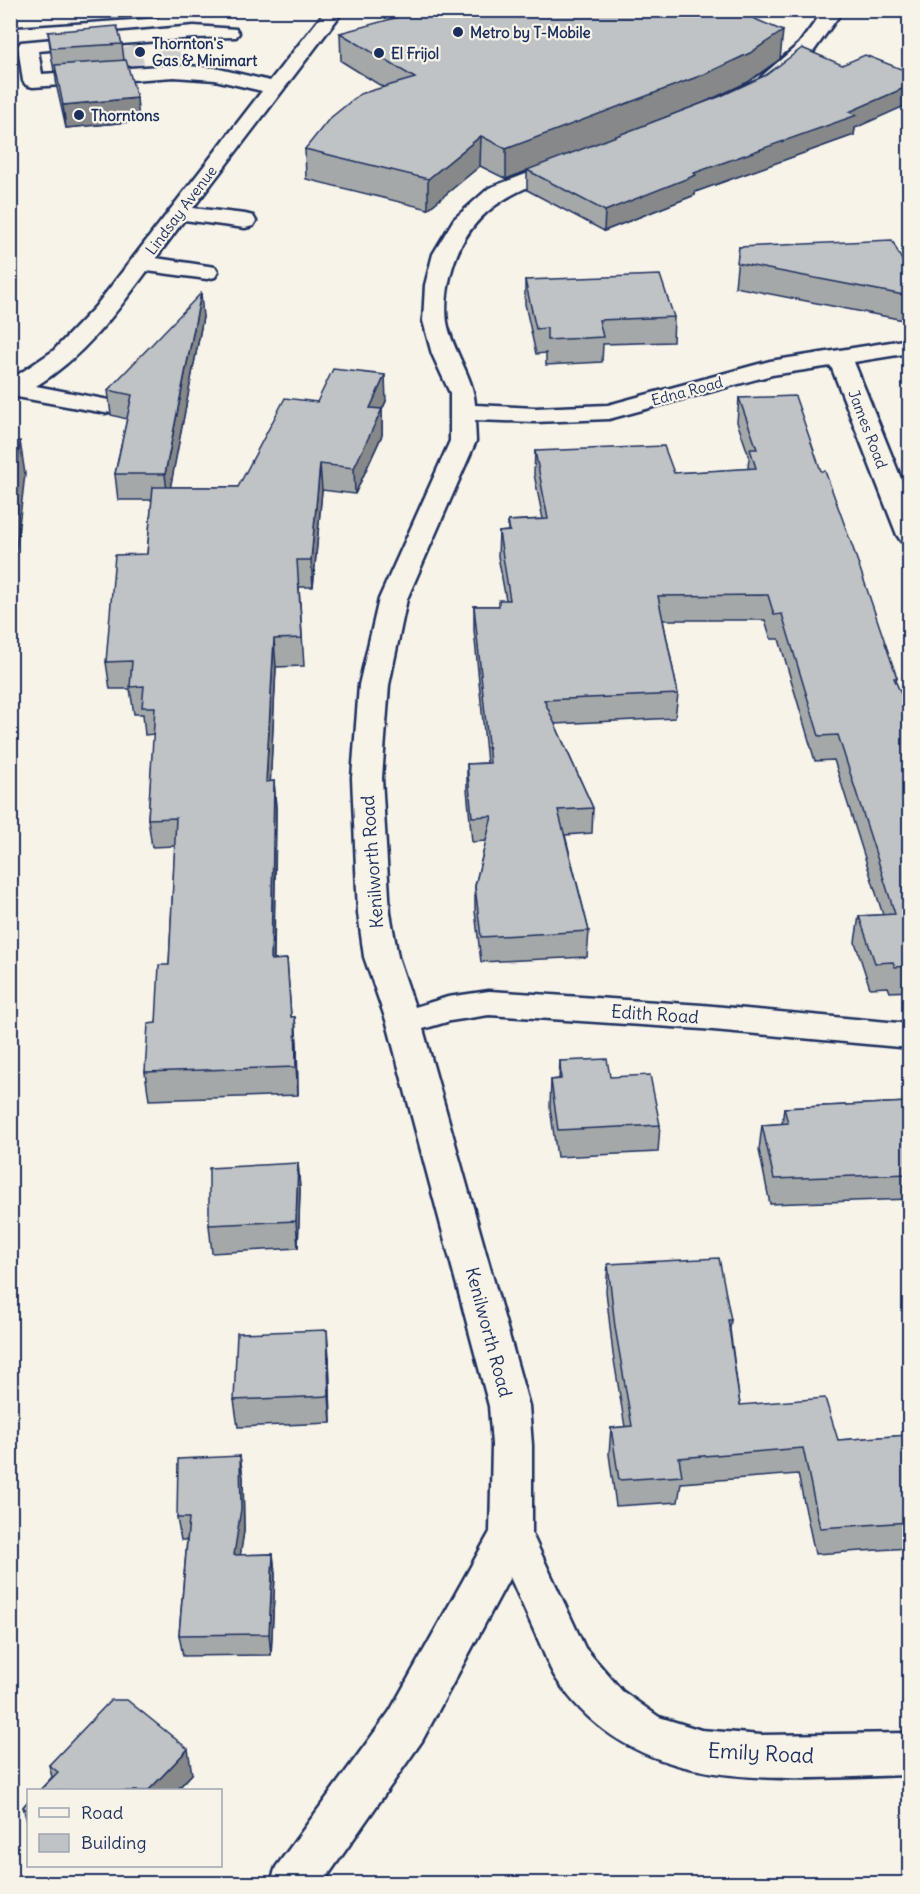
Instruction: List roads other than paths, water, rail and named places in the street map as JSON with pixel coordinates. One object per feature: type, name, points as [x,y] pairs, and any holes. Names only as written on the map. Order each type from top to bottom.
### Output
[{"type":"street","points":[[10,20],[154,10]]},
{"type":"street","points":[[226,10],[230,19],[226,77]]},
{"type":"street","name":"Lindsay Avenue","points":[[13,390],[76,343],[101,318],[178,213],[312,41],[332,14],[332,10]]},
{"type":"street","points":[[748,93],[792,62],[806,48],[834,10]]},
{"type":"street","points":[[63,42],[65,17]]},
{"type":"street","points":[[229,33],[169,53],[94,59],[33,81],[28,46],[63,42],[94,59],[130,56],[169,53],[200,72],[275,88]]},
{"type":"street","points":[[312,41],[339,41]]},
{"type":"street","name":"Kenilworth Road","points":[[293,1884],[406,1726],[511,1534],[512,1445],[509,1406],[404,1023],[381,957],[375,913],[367,778],[374,685],[393,599],[463,441],[462,393],[444,354],[435,321],[436,285],[444,254],[462,224],[497,193],[591,155]]},
{"type":"street","points":[[178,213],[245,221]]},
{"type":"street","points":[[141,263],[207,272]]},
{"type":"street","name":"Edna Road","points":[[463,412],[535,415],[609,412],[770,368],[909,346]]},
{"type":"street","name":"James Road","points":[[839,356],[909,535]]},
{"type":"street","points":[[13,390],[105,406]]},
{"type":"street","name":"Edith Road","points":[[404,1023],[448,1009],[489,1003],[702,1017],[909,1036]]},
{"type":"street","name":"Emily Road","points":[[511,1534],[570,1662],[606,1706],[647,1734],[701,1752],[761,1757],[909,1755]]},
{"type":"tunnel","points":[[167,44],[171,63]]},
{"type":"tunnel","points":[[128,47],[134,66]]},
{"type":"place","name":"Metro by T-Mobile","points":[[458,32]]},
{"type":"place","name":"Thornton's Gas & Minimart","points":[[140,52]]},
{"type":"place","name":"El Frijol","points":[[379,53]]},
{"type":"place","name":"Thorntons","points":[[79,115]]}]
